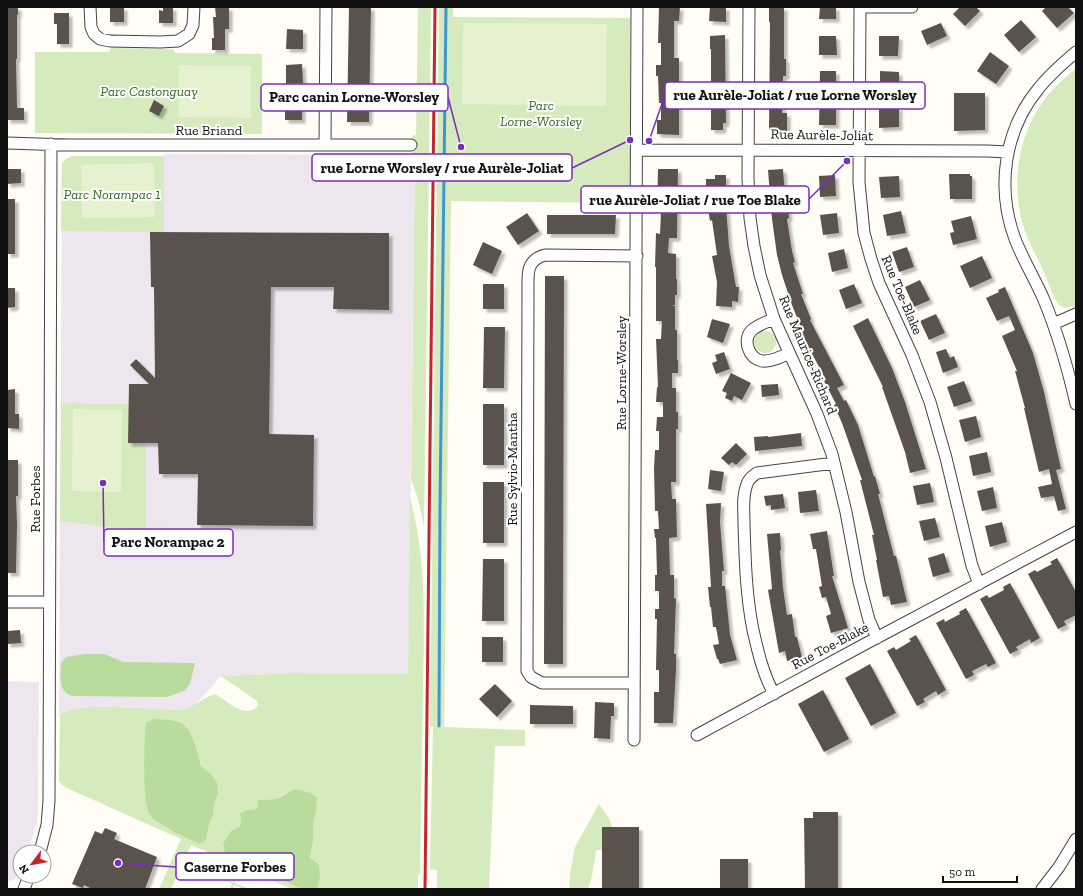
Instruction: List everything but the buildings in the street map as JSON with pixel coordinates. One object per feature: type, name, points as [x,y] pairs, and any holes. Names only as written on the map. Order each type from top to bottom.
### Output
[{"type":"street","points":[[90,7],[91,27],[94,34],[100,39],[110,41],[168,42],[178,41],[189,34],[193,25],[194,7]]},
{"type":"street","points":[[325,145],[326,7]]},
{"type":"street","name":"Rue Lorne-Worsley","points":[[634,740],[637,7]]},
{"type":"street","name":"Rue Maurice-Richard","points":[[748,7],[748,190],[752,233],[760,275],[774,319],[817,414],[834,463],[846,512],[859,582],[869,620],[877,638]]},
{"type":"street","points":[[860,7],[912,7]]},
{"type":"street","name":"Rue Toe-Blake","points":[[860,7],[859,182],[864,233],[883,294],[912,355],[930,402],[946,458],[972,566],[979,584]]},
{"type":"street","points":[[1076,52],[1053,72],[1032,96],[1018,120],[1008,152],[1005,190],[1010,224],[1019,249],[1041,294],[1053,324],[1066,362],[1076,404]]},
{"type":"street","name":"Rue Briand","points":[[7,143],[99,145],[411,145]]},
{"type":"street","name":"Rue Forbes","points":[[42,844],[47,825],[49,801],[51,144]]},
{"type":"street","name":"Rue Aurèle-Joliat","points":[[637,150],[1008,152]]},
{"type":"street","name":"Rue Sylvio-Mantha","points":[[634,683],[547,683],[535,680],[528,674],[527,671],[528,273],[531,263],[536,259],[545,256],[637,256]]},
{"type":"street","points":[[1053,324],[1076,314]]},
{"type":"street","points":[[774,319],[756,327],[750,332],[747,340],[750,352],[756,358],[763,361],[778,358],[789,353]]},
{"type":"street","points":[[774,694],[767,681],[763,668],[750,616],[744,536],[744,502],[746,485],[757,473],[834,463]]},
{"type":"street","name":"Rue Toe-Blake","points":[[697,735],[1076,532]]},
{"type":"street","points":[[7,602],[49,602]]},
{"type":"street","points":[[1042,889],[1076,839]]},
{"type":"shaded area","points":[[164,154],[415,155],[408,674],[293,673],[221,676],[199,701],[189,709],[167,711],[86,708],[66,711],[60,715],[59,718],[62,163],[72,156],[163,156]]},
{"type":"shaded area","points":[[7,681],[39,682],[37,822],[30,844],[12,844],[12,881],[7,882]]},
{"type":"green space","points":[[418,7],[431,7],[424,526],[418,499],[411,479],[415,156],[412,155],[412,136],[416,135]]},
{"type":"green space","name":"Parc Lorne-Worsley","points":[[439,7],[453,7],[453,17],[630,18],[630,203],[451,201],[444,727],[525,730],[525,746],[495,746],[489,889],[437,889],[437,870],[430,869],[433,727],[430,726]]},
{"type":"green space","points":[[463,23],[607,24],[606,106],[462,104]]},
{"type":"green space","name":"Parc Castonguay","points":[[111,48],[173,49],[175,53],[262,54],[262,134],[35,133],[35,52],[109,52]]},
{"type":"green space","points":[[179,65],[251,66],[251,118],[179,117]]},
{"type":"green space","points":[[1076,68],[1076,307],[1074,308],[1073,306],[1066,308],[1059,305],[1056,301],[1029,241],[1023,225],[1017,191],[1020,157],[1030,124],[1038,109],[1051,91]]},
{"type":"green space","name":"Parc Norampac 1","points":[[72,156],[164,156],[164,232],[61,231],[62,163]]},
{"type":"green space","points":[[154,163],[155,217],[82,218],[81,165]]},
{"type":"green space","points":[[765,331],[773,334],[776,342],[773,350],[765,353],[757,350],[754,342],[757,334]]},
{"type":"green space","points":[[61,403],[129,404],[146,442],[146,531],[60,521]]},
{"type":"green space","points":[[73,409],[122,410],[121,492],[72,491]]},
{"type":"green space","points":[[410,498],[422,568],[424,615],[420,874],[418,875],[418,889],[316,889],[310,859],[313,842],[313,824],[316,811],[286,793],[276,799],[258,800],[257,809],[247,810],[241,818],[240,827],[227,855],[302,889],[292,889],[191,845],[171,889],[159,889],[181,839],[69,789],[62,785],[59,781],[60,715],[69,711],[82,708],[99,707],[180,710],[215,694],[236,708],[247,711],[253,710],[258,706],[257,701],[221,676],[293,673],[408,674]],"holes":[[[171,720],[182,723],[189,730],[196,747],[201,766],[210,773],[218,793],[206,840],[200,844],[164,827],[150,816]]]},
{"type":"green space","points":[[85,654],[104,654],[124,662],[195,663],[190,684],[184,691],[167,697],[73,696],[64,691],[62,687],[61,663],[66,657]]},
{"type":"green space","points":[[154,719],[171,720],[182,723],[189,730],[196,747],[201,766],[210,773],[217,782],[218,793],[213,816],[209,825],[206,840],[200,844],[159,823],[153,819],[147,809],[144,771],[145,731],[146,723]]},
{"type":"green space","points":[[295,789],[310,793],[317,797],[310,858],[319,865],[320,877],[317,889],[302,889],[226,855],[223,844],[231,831],[240,827],[240,813],[247,810],[257,809],[258,800],[276,799]]},
{"type":"green space","points":[[599,804],[609,818],[612,827],[602,850],[596,850],[592,876],[588,889],[569,889],[570,873],[575,847]]},
{"type":"green space","points":[[199,859],[200,861],[198,867],[233,882],[237,876],[235,883],[249,889],[244,889],[234,885],[232,889],[230,889],[232,884],[197,868],[194,874],[192,874]]},
{"type":"waterway","points":[[439,726],[446,7]]},
{"type":"railway","points":[[425,889],[435,7]]},
{"type":"place","name":"rue Lorne Worsley / rue Aurèle-Joliat","points":[[630,140]]},
{"type":"place","name":"rue Aurèle-Joliat / rue Lorne Worsley","points":[[649,141]]},
{"type":"place","name":"Parc canin Lorne-Worsley","points":[[461,147]]},
{"type":"place","name":"rue Aurèle-Joliat / rue Toe Blake","points":[[847,161]]},
{"type":"place","name":"Parc Norampac 2","points":[[103,483]]},
{"type":"place","name":"Caserne Forbes","points":[[118,863]]}]
